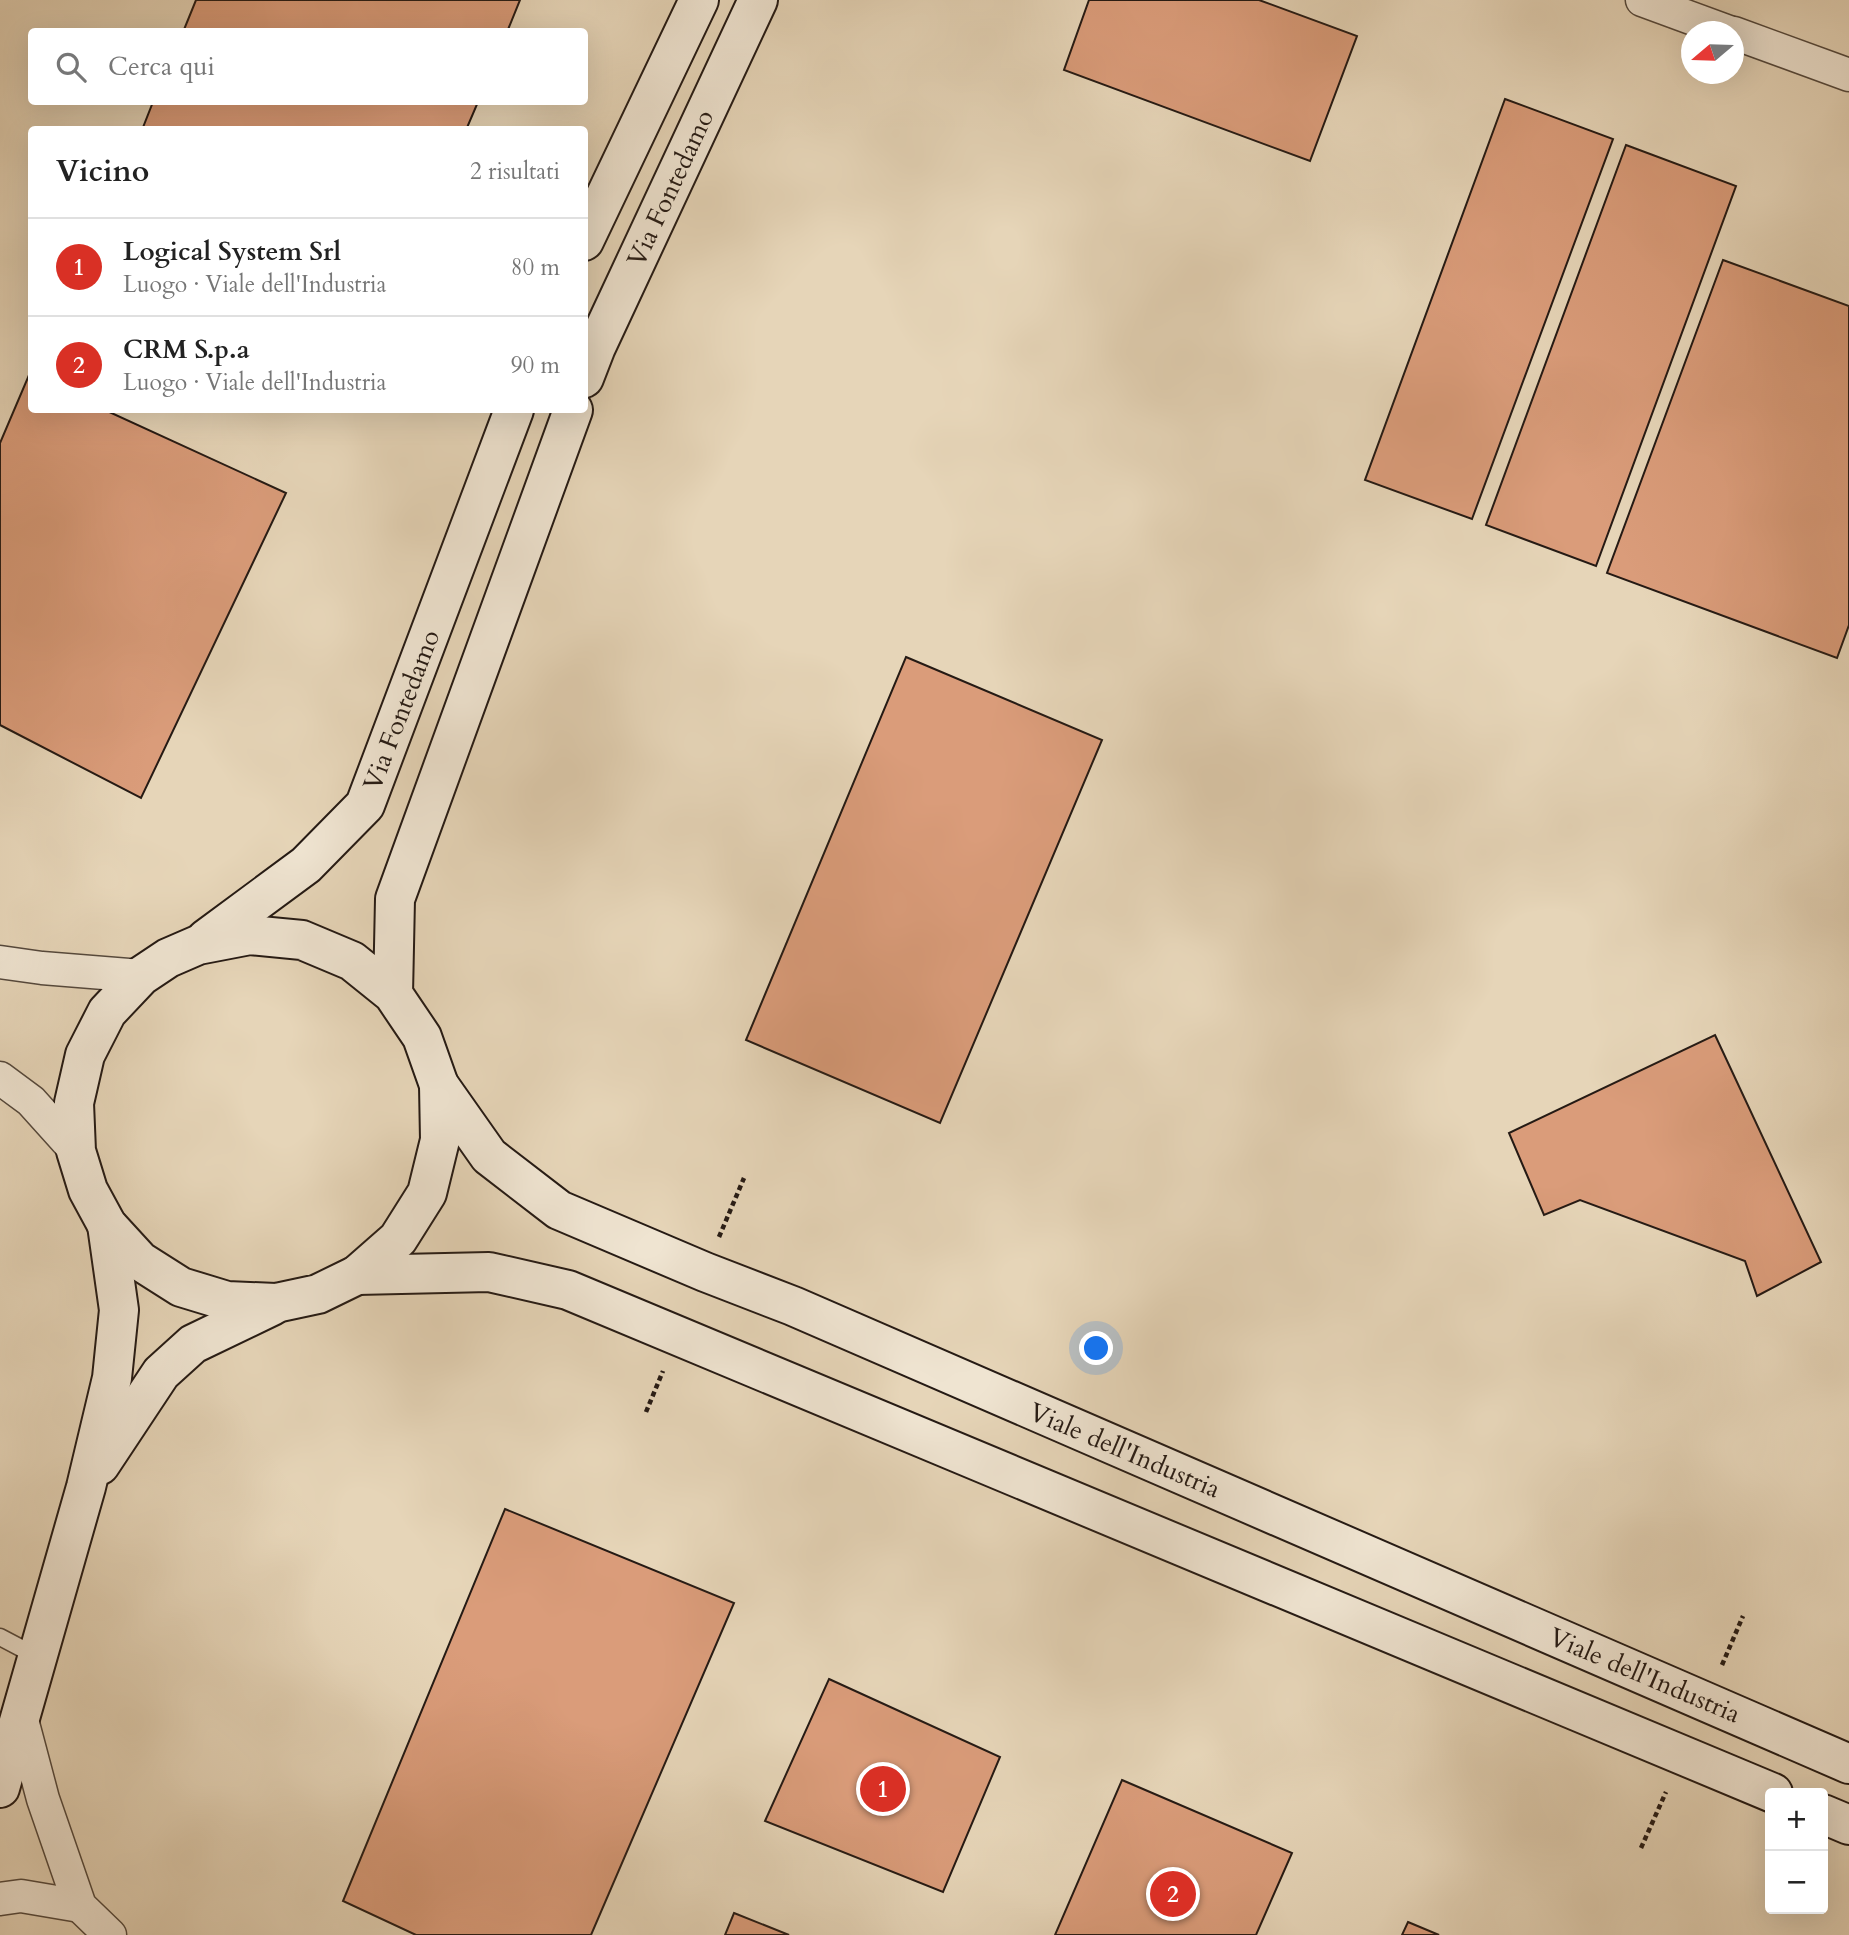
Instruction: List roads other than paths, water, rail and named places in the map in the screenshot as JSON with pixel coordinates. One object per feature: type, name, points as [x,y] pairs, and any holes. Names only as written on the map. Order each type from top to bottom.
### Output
[{"type":"main road","name":"Via Fontedamo","points":[[588,233],[699,0]]},
{"type":"main road","name":"Via Fontedamo","points":[[588,367],[758,0]]},
{"type":"main road","name":"Via Fontedamo","points":[[198,945],[306,865],[365,805],[513,413]]},
{"type":"main road","points":[[393,994],[395,899],[572,413]]},
{"type":"main road","name":"Via Fontedamo","points":[[86,1487],[161,1373],[193,1344],[276,1303],[318,1294],[357,1275],[398,1239],[427,1193],[440,1140],[439,1085],[422,1037],[393,994],[352,961],[302,940],[250,935],[198,945],[168,958],[141,976],[107,1012],[85,1055],[74,1103],[76,1151],[88,1190],[107,1225],[140,1261],[181,1287],[228,1301],[276,1303]]},
{"type":"main road","name":"Viale dell'Industria","points":[[439,1085],[489,1156],[559,1210],[793,1306],[1849,1764]]},
{"type":"main road","name":"Via Fontedamo","points":[[0,1788],[86,1487],[112,1378],[119,1310],[107,1225]]},
{"type":"main road","points":[[357,1275],[489,1272],[568,1290],[1765,1790]]},
{"type":"main road","points":[[1828,1816],[1849,1825]]},
{"type":"street","points":[[1642,0],[1700,21]]},
{"type":"street","points":[[1744,37],[1849,75]]},
{"type":"street","points":[[0,962],[141,976]]},
{"type":"street","points":[[0,1078],[31,1101],[76,1151]]},
{"type":"street","points":[[21,1716],[43,1799],[80,1906],[110,1935]]},
{"type":"street","points":[[0,1899],[21,1896],[80,1906]]},
{"type":"lane","points":[[0,1637],[38,1657]]},
{"type":"place","name":"Logical System Srl","points":[[883,1789]]},
{"type":"place","name":"CRM S.p.a","points":[[1173,1894]]}]
